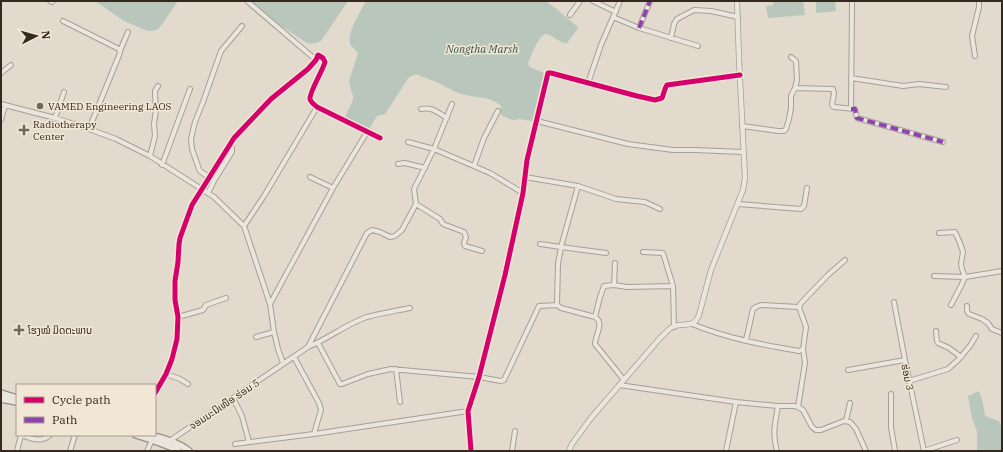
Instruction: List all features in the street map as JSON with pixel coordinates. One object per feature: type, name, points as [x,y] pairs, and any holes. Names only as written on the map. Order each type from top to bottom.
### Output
[{"type":"main road","points":[[1,393],[16,398]]},
{"type":"main road","points":[[1,399],[16,402]]},
{"type":"main road","points":[[152,437],[170,440],[185,447],[189,451]]},
{"type":"main road","points":[[152,437],[178,451]]},
{"type":"street","points":[[247,1],[316,60]]},
{"type":"street","points":[[570,15],[580,1]]},
{"type":"street","points":[[593,1],[616,12]]},
{"type":"street","points":[[588,82],[601,45],[620,1]]},
{"type":"street","points":[[639,28],[650,1]]},
{"type":"street","points":[[692,324],[698,318],[711,270],[738,204],[745,178],[738,1]]},
{"type":"street","points":[[851,109],[852,1]]},
{"type":"street","points":[[975,56],[972,36],[979,1]]},
{"type":"street","points":[[671,38],[674,24],[677,19],[694,10],[711,11],[738,17]]},
{"type":"street","points":[[613,17],[639,28],[698,46]]},
{"type":"street","points":[[63,21],[119,49],[120,51]]},
{"type":"street","points":[[214,181],[199,169],[192,149],[192,133],[221,51],[242,26]]},
{"type":"street","points":[[89,129],[128,32]]},
{"type":"street","points":[[156,391],[166,374],[172,359],[177,339],[178,317],[175,300],[175,281],[180,238],[192,205],[236,136],[270,100],[308,70],[318,55],[323,58],[325,62],[310,96],[310,100],[317,107],[380,138]]},
{"type":"street","points":[[742,126],[784,131],[786,129],[791,108],[791,96],[797,80],[796,61],[790,57]]},
{"type":"street","points":[[1,73],[11,65]]},
{"type":"street","points":[[471,451],[468,411],[479,377],[505,275],[523,193],[526,160],[549,73],[655,100],[662,98],[667,85],[740,75]]},
{"type":"street","points":[[851,78],[903,86],[920,84],[946,87]]},
{"type":"street","points":[[150,156],[155,136],[155,91],[158,86]]},
{"type":"street","points":[[795,88],[833,89],[834,93],[832,105],[834,107],[855,110],[857,118],[943,142]]},
{"type":"street","points":[[162,164],[190,90]]},
{"type":"street","points":[[55,118],[64,92]]},
{"type":"street","points":[[308,347],[367,233],[372,230],[390,237],[395,236],[402,230],[416,204],[414,189],[434,149],[452,104]]},
{"type":"street","points":[[1,120],[3,105],[55,118],[89,129],[116,139],[150,156],[214,197],[244,226],[270,304],[274,332],[283,363]]},
{"type":"street","points":[[244,226],[264,196],[317,107]]},
{"type":"street","points":[[421,110],[435,110],[447,118]]},
{"type":"street","points":[[474,166],[484,138],[498,111]]},
{"type":"street","points":[[537,121],[628,144],[673,150],[743,152]]},
{"type":"street","points":[[270,304],[333,188],[367,132]]},
{"type":"street","points":[[408,142],[434,149],[490,173],[523,193]]},
{"type":"street","points":[[208,193],[232,152],[231,144]]},
{"type":"street","points":[[398,164],[405,162],[425,168]]},
{"type":"street","points":[[524,176],[578,186],[616,199],[645,202],[660,209]]},
{"type":"street","points":[[310,177],[333,188]]},
{"type":"street","points":[[558,305],[558,270],[560,247],[578,186]]},
{"type":"street","points":[[738,204],[801,209],[804,206],[807,188]]},
{"type":"street","points":[[416,204],[440,219],[443,224],[464,232],[466,237],[464,243],[465,246],[482,251]]},
{"type":"street","points":[[939,233],[956,233],[963,252],[961,264],[965,277],[951,305]]},
{"type":"street","points":[[540,244],[606,253]]},
{"type":"street","points":[[643,252],[664,253],[674,286],[674,326]]},
{"type":"street","points":[[798,407],[804,362],[803,349],[806,327],[799,307],[801,302],[845,260]]},
{"type":"street","points":[[614,286],[615,263]]},
{"type":"street","points":[[934,276],[965,277],[1002,271]]},
{"type":"street","points":[[595,317],[604,286],[674,286]]},
{"type":"street","points":[[178,317],[203,310],[206,305],[226,298]]},
{"type":"street","name":"ຮ່ອມ 3","points":[[894,302],[924,451]]},
{"type":"street","points":[[318,343],[340,384],[368,374],[391,369],[479,377],[501,381],[504,380],[539,306],[558,305],[560,308],[598,319],[600,326],[595,344],[624,380]]},
{"type":"street","points":[[746,340],[753,309],[756,306],[799,307]]},
{"type":"street","points":[[967,306],[967,311],[969,314],[982,319],[988,323],[992,329],[1002,333]]},
{"type":"street","points":[[308,347],[367,317],[410,308]]},
{"type":"street","points":[[569,451],[572,444],[591,418],[661,337],[674,326],[692,324],[728,337],[799,351],[803,349]]},
{"type":"street","points":[[936,331],[938,343],[949,348],[961,357]]},
{"type":"street","points":[[256,337],[274,332]]},
{"type":"street","points":[[909,381],[948,368],[961,357],[976,336]]},
{"type":"street","name":"ຈອມມະນີເໜືອ ຮ່ອມ 5","points":[[165,444],[308,347]]},
{"type":"street","points":[[294,357],[319,403],[321,410],[314,434]]},
{"type":"street","points":[[848,370],[905,360]]},
{"type":"street","points":[[396,369],[400,402]]},
{"type":"street","points":[[166,374],[180,379],[188,384]]},
{"type":"street","points":[[619,385],[736,402],[798,407],[803,410],[812,427],[816,430],[821,430],[846,421],[852,424],[856,429],[866,451]]},
{"type":"street","points":[[891,394],[891,427],[895,451]]},
{"type":"street","points":[[233,398],[242,416],[249,442]]},
{"type":"street","points":[[726,451],[736,402]]},
{"type":"street","points":[[846,421],[850,402]]},
{"type":"street","points":[[777,451],[774,432],[778,406]]},
{"type":"street","points":[[235,444],[468,411]]},
{"type":"street","points":[[512,451],[515,431]]},
{"type":"street","points":[[17,451],[21,436]]},
{"type":"street","points":[[25,436],[39,440],[44,440],[49,436]]},
{"type":"street","points":[[70,451],[75,436]]},
{"type":"street","points":[[147,451],[152,437]]},
{"type":"street","points":[[924,451],[956,440]]},
{"type":"water","points":[[95,1],[178,1],[158,29],[148,31],[124,21]]},
{"type":"water","points":[[243,1],[348,1],[321,41],[316,43],[307,43]]},
{"type":"water","name":"Nongtha Marsh","points":[[366,1],[545,1],[578,27],[567,43],[561,42],[546,34],[543,35],[535,47],[528,64],[530,67],[544,73],[545,76],[535,119],[532,121],[519,119],[512,120],[501,115],[501,106],[493,100],[453,91],[439,83],[416,74],[409,77],[385,114],[377,116],[369,129],[366,129],[346,119],[345,117],[353,100],[349,81],[358,53],[351,46],[350,36],[354,23]]},
{"type":"water","points":[[773,1],[803,1],[805,15],[768,18],[766,6],[773,5]]},
{"type":"water","points":[[816,1],[835,1],[836,11],[816,13]]},
{"type":"water","points":[[979,391],[985,416],[999,421],[1002,428],[1002,451],[977,451],[977,431],[972,418],[968,396]]},
{"type":"marked path","points":[[639,28],[650,1]]},
{"type":"marked path","points":[[851,109],[855,109],[857,118],[943,142]]},
{"type":"cycle path","points":[[156,391],[166,374],[172,359],[177,339],[178,317],[175,300],[175,281],[180,238],[192,205],[234,138],[271,99],[308,69],[316,60],[318,55],[323,58],[325,62],[310,96],[311,102],[317,107],[380,138]]},
{"type":"cycle path","points":[[471,451],[468,411],[479,377],[505,275],[523,193],[527,160],[548,73],[655,100],[662,98],[667,85],[740,75]]},
{"type":"place","name":"VAMED Engineering LAOS","points":[[40,106]]},
{"type":"place","name":"Radiotherapy Center","points":[[24,130]]},
{"type":"place","name":"ໂຮງໝໍ ມິດຕະພາບ","points":[[19,330]]}]
